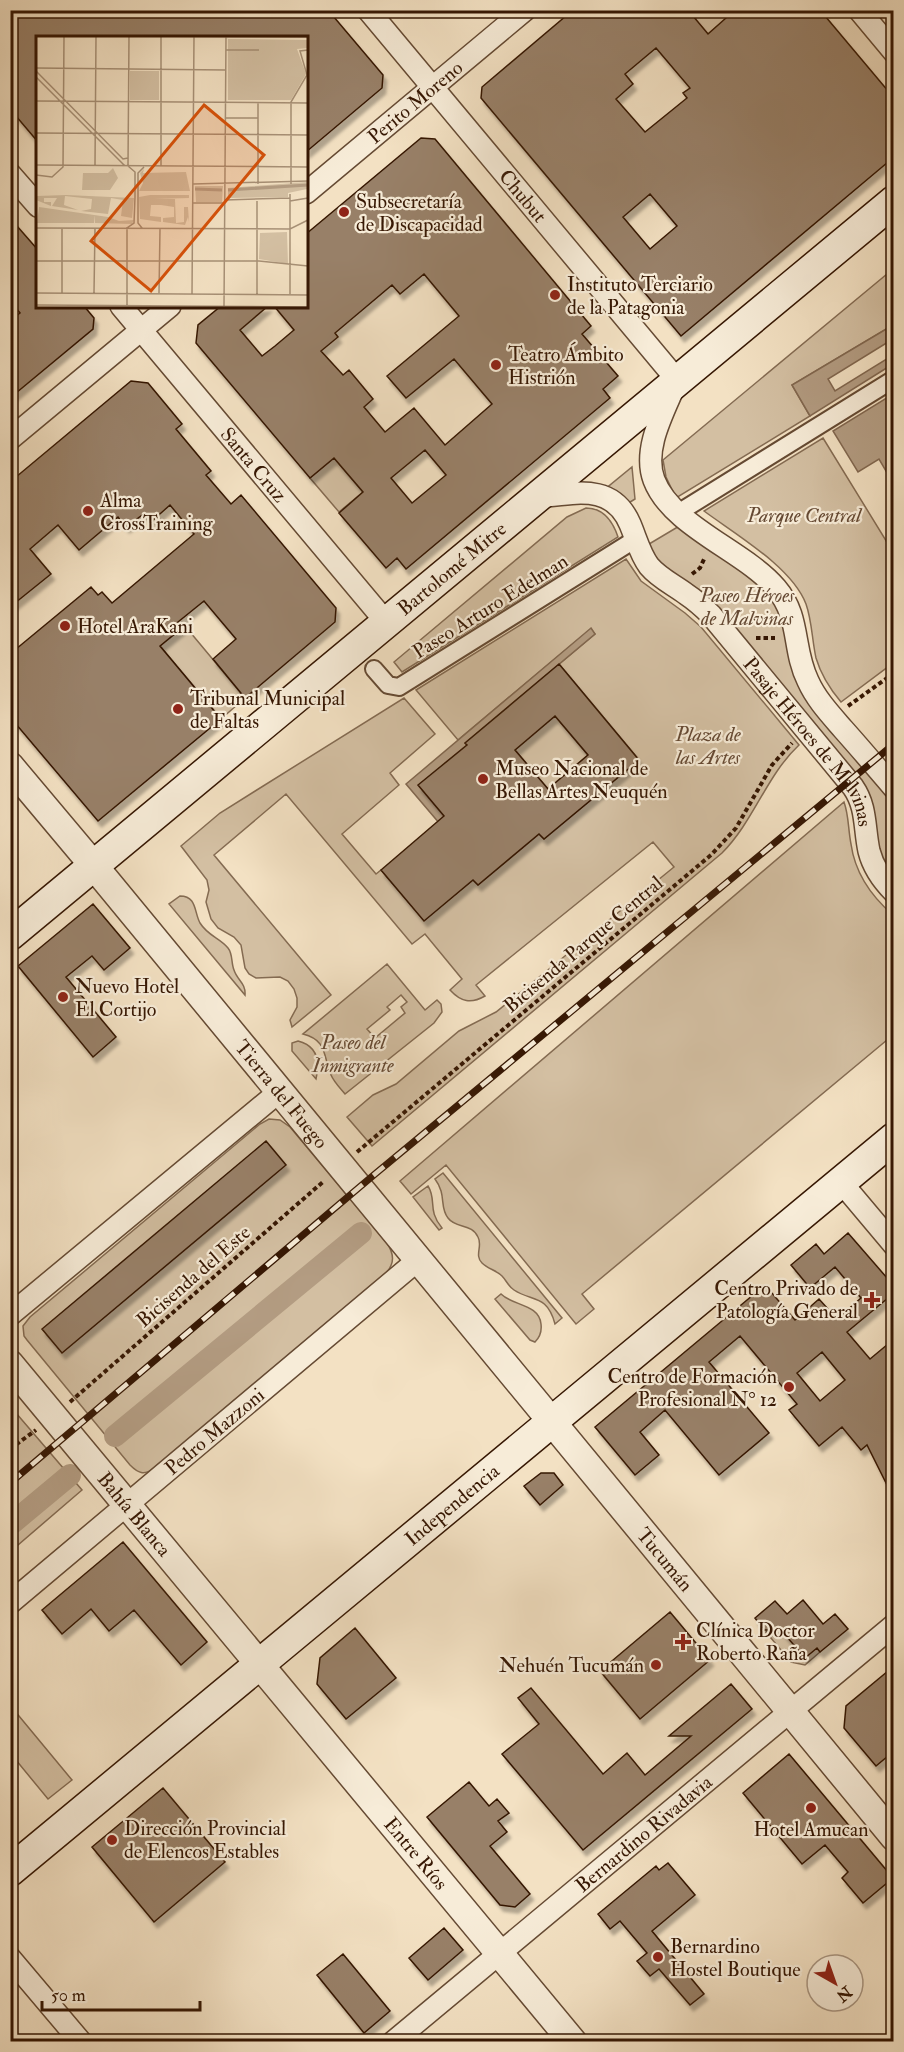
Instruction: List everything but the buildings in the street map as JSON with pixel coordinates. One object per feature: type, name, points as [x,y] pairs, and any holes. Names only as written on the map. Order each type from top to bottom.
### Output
[{"type":"main road","name":"Bartolomé Mitre","points":[[10,935],[894,201]]},
{"type":"main road","name":"Independencia","points":[[10,1871],[894,1138]]},
{"type":"street","name":"Chubut","points":[[368,10],[677,380]]},
{"type":"street","name":"Perito Moreno","points":[[308,191],[525,10]]},
{"type":"street","points":[[859,10],[894,52]]},
{"type":"street","points":[[10,174],[36,204]]},
{"type":"street","name":"Santa Cruz","points":[[123,308],[386,622]]},
{"type":"street","points":[[10,439],[168,308]]},
{"type":"street","points":[[686,508],[894,379]]},
{"type":"street","name":"Pasaje Héroes de Malvinas","points":[[677,380],[659,423],[652,448],[652,470],[658,488],[686,519],[758,571],[776,587],[787,602],[794,618],[799,655],[809,685],[832,717],[894,788]]},
{"type":"street","name":"Pasaje Héroes de Malvinas","points":[[537,497],[593,493],[610,498],[616,503],[626,517],[647,564],[711,615],[853,787],[863,807],[869,851],[882,878],[894,892]]},
{"type":"street","name":"Paseo Arturo Edelman","points":[[374,669],[388,685],[399,687],[631,542]]},
{"type":"street","name":"Tierra del Fuego","points":[[10,766],[551,1422]]},
{"type":"street","points":[[10,1315],[279,1091]]},
{"type":"street","points":[[841,1182],[894,1245]]},
{"type":"street","name":"Pedro Mazzoni","points":[[10,1603],[418,1260]]},
{"type":"street","name":"Bahía Blanca","points":[[11,1364],[260,1664]]},
{"type":"street","name":"Tucumán","points":[[551,1422],[894,1837]]},
{"type":"street","name":"Bernardino Rivadavia","points":[[393,2042],[894,1625]]},
{"type":"street","name":"Entre Ríos","points":[[260,1664],[573,2042]]},
{"type":"street","points":[[10,1958],[81,2042]]},
{"type":"path","points":[[694,18],[700,12],[699,10]]},
{"type":"path","points":[[688,576],[696,572],[702,564],[705,553]]},
{"type":"path","points":[[839,712],[894,673]]},
{"type":"path","name":"Bicisenda Parque Central","points":[[357,1153],[711,855],[743,818],[772,765],[795,740]]},
{"type":"path","name":"Bicisenda del Este","points":[[75,1398],[330,1175]]},
{"type":"path","points":[[10,1449],[33,1432]]},
{"type":"green space","points":[[688,11],[735,11],[708,34]]},
{"type":"green space","name":"Parque Central","points":[[893,269],[893,325],[792,385],[810,416],[676,498],[666,477],[663,460]]},
{"type":"green space","name":"Parque Central","points":[[823,438],[893,552],[893,663],[841,702],[826,682],[818,664],[808,610],[799,590],[776,564],[704,511]]},
{"type":"green space","points":[[334,458],[363,492],[339,512],[310,478]]},
{"type":"green space","points":[[632,467],[635,499],[627,504],[604,490]]},
{"type":"green space","points":[[586,508],[603,513],[618,537],[402,672],[394,662],[567,517]]},
{"type":"green space","name":"Paseo Héroes de Malvinas","points":[[681,525],[773,595],[819,711],[893,799],[893,882],[883,864],[870,811],[644,547]]},
{"type":"green space","name":"Plaza de las Artes","points":[[626,559],[641,581],[701,627],[799,745],[778,770],[743,827],[722,853],[372,1146],[347,1117],[373,1095],[396,1084],[459,1031],[496,1012],[674,867],[653,842],[476,985],[485,996],[471,1001],[458,997],[450,990],[462,979],[425,934],[412,944],[286,794],[214,855],[331,995],[292,1027],[290,1020],[297,1007],[294,989],[288,981],[280,977],[256,978],[249,974],[245,968],[241,945],[234,937],[218,928],[211,919],[206,902],[209,890],[207,880],[181,846],[220,813],[404,698],[435,734],[390,773],[399,785],[342,834],[376,874],[381,870],[424,920],[473,880],[478,885],[539,834],[544,839],[639,760],[559,664],[595,634],[591,629],[458,740],[416,690]]},
{"type":"green space","points":[[185,626],[245,698],[221,719],[160,646]]},
{"type":"green space","points":[[555,716],[588,755],[548,789],[515,750]]},
{"type":"green space","points":[[844,802],[856,865],[871,892],[893,915],[893,1035],[582,1294],[594,1309],[576,1324],[446,1165],[411,1194],[400,1181]]},
{"type":"green space","points":[[180,896],[192,902],[203,927],[230,950],[235,973],[244,987],[245,995],[169,904]]},
{"type":"green space","name":"Paseo del Inmigrante","points":[[387,964],[425,1010],[437,1000],[441,1004],[442,1012],[434,1023],[345,1094],[332,1078],[320,1044],[303,1034]],"holes":[[[401,995],[407,1002],[401,1007],[405,1013],[375,1038],[367,1029],[390,1010],[387,1007]]]},
{"type":"green space","name":"Paseo del Inmigrante","points":[[298,1041],[305,1043],[314,1051],[318,1067],[316,1079],[292,1051],[292,1043]]},
{"type":"green space","points":[[269,1119],[280,1120],[290,1127],[387,1243],[392,1255],[391,1266],[386,1273],[154,1468],[144,1473],[138,1472],[27,1340],[23,1326],[30,1317],[260,1124]]},
{"type":"green space","points":[[443,1173],[562,1318],[555,1324],[552,1314],[543,1303],[514,1290],[500,1274],[482,1263],[479,1257],[479,1240],[475,1233],[455,1224],[445,1214],[441,1190],[435,1179]]},
{"type":"green space","points":[[428,1186],[437,1222],[442,1228],[439,1230],[413,1197]]},
{"type":"green space","points":[[501,1294],[531,1309],[539,1317],[541,1332],[535,1342],[530,1340],[495,1299]]},
{"type":"green space","points":[[10,1406],[82,1490],[11,1551],[10,1551]]},
{"type":"green space","points":[[776,1623],[820,1652],[805,1665],[791,1662],[766,1632]]},
{"type":"green space","points":[[14,1710],[72,1780],[48,1799],[11,1754],[11,1713]]},
{"type":"shaded area","points":[[893,325],[893,339],[828,379],[835,391],[893,355],[893,364],[810,416],[792,385]]},
{"type":"shaded area","points":[[893,394],[893,483],[879,459],[858,472],[833,431]]},
{"type":"shaded area","points":[[591,628],[595,634],[465,743],[467,745],[419,785],[458,832],[451,837],[406,784]]},
{"type":"waterway","points":[[115,1436],[361,1233]]},
{"type":"waterway","points":[[10,1525],[70,1475]]},
{"type":"railway","points":[[10,1483],[375,1174],[894,744]]},
{"type":"place","name":"Subsecretaría de Discapacidad","points":[[344,212]]},
{"type":"place","name":"Instituto Terciario de la Patagonia","points":[[555,295]]},
{"type":"place","name":"Teatro Ámbito Histrión","points":[[496,365]]},
{"type":"place","name":"Alma CrossTraining","points":[[88,511]]},
{"type":"place","name":"Hotel AraKani","points":[[65,626]]},
{"type":"place","name":"Tribunal Municipal de Faltas","points":[[178,709]]},
{"type":"place","name":"Museo Nacional de Bellas Artes Neuquén","points":[[483,779]]},
{"type":"place","name":"Nuevo Hotel El Cortijo","points":[[63,997]]},
{"type":"place","name":"Centro Privado de Patología General","points":[[872,1300]]},
{"type":"place","name":"Centro de Formación Profesional N° 12","points":[[789,1387]]},
{"type":"place","name":"Clínica Doctor Roberto Raña","points":[[683,1642]]},
{"type":"place","name":"Nehuén Tucumán","points":[[656,1665]]},
{"type":"place","name":"Hotel Amucan","points":[[811,1808]]},
{"type":"place","name":"Dirección Provincial de Elencos Estables","points":[[112,1840]]},
{"type":"place","name":"Bernardino Hostel Boutique","points":[[658,1957]]}]
